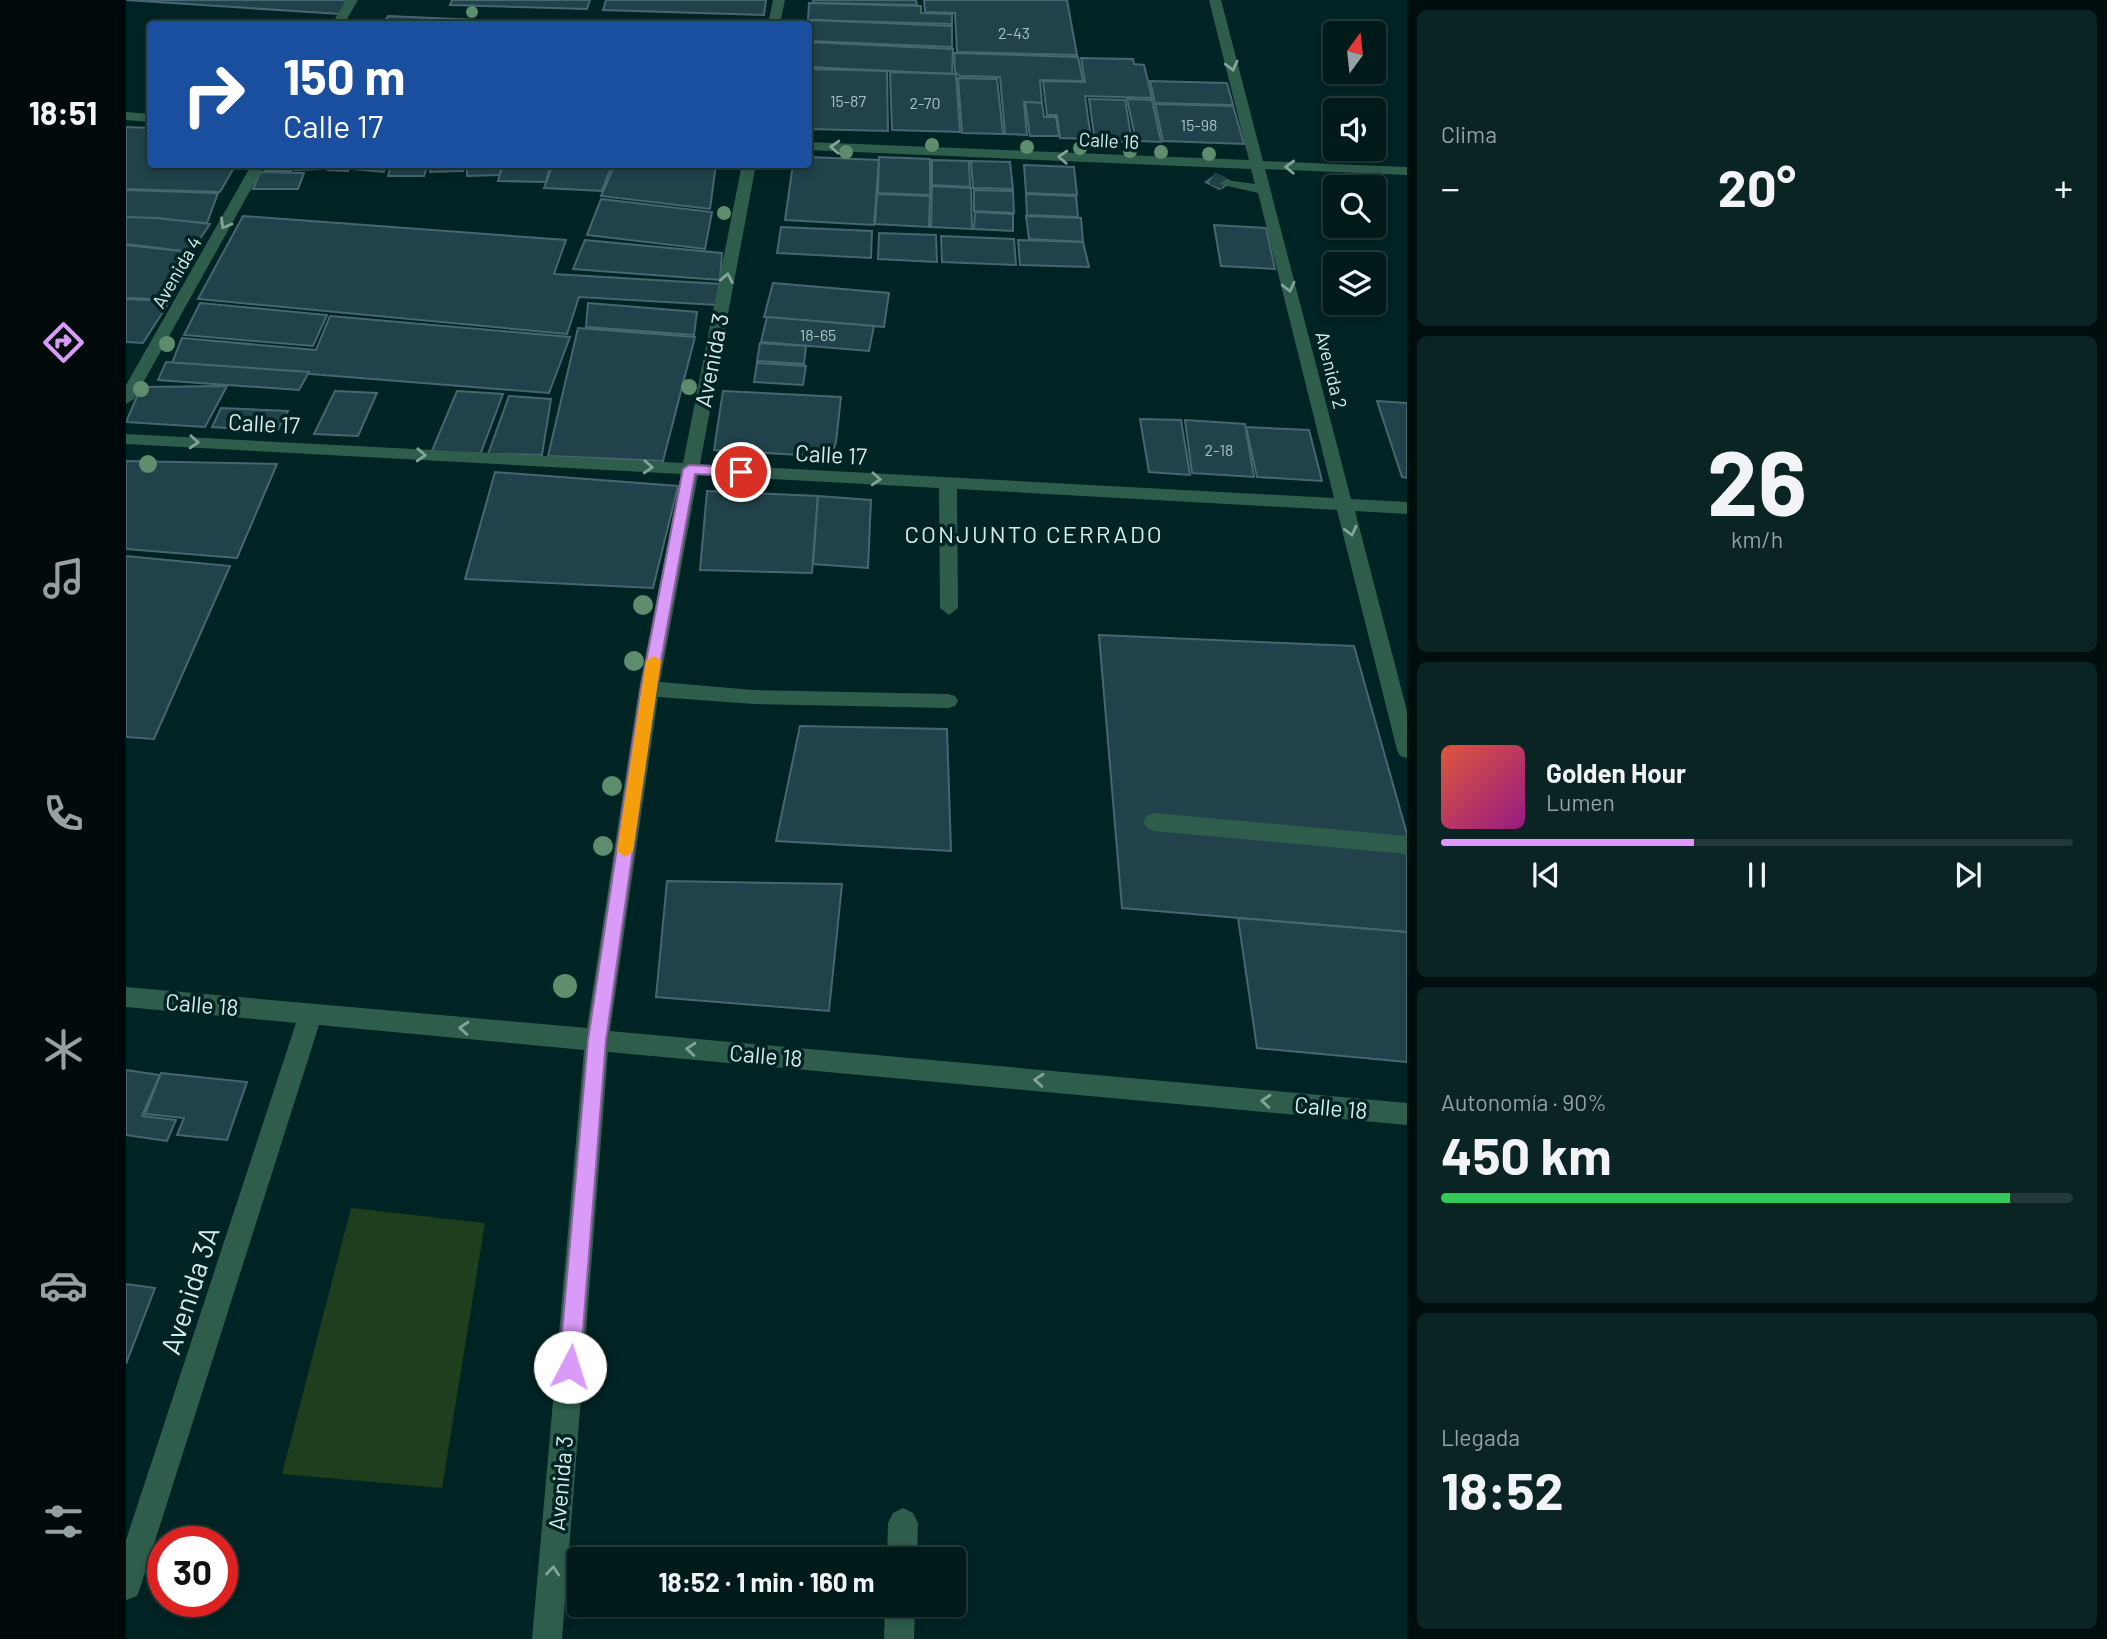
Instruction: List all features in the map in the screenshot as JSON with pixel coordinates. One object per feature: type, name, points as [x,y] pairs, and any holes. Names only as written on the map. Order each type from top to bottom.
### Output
[{"type":"street","points":[[340,21],[352,0]]},
{"type":"street","points":[[776,21],[779,0]]},
{"type":"street","name":"Avenida 2","points":[[1215,0],[1407,750]]},
{"type":"street","points":[[126,117],[147,118]]},
{"type":"street","name":"Calle 16","points":[[812,146],[1407,171]]},
{"type":"street","points":[[1197,163],[1200,171],[1212,178]]},
{"type":"street","name":"Avenida 4","points":[[126,399],[257,168]]},
{"type":"street","name":"Avenida 3","points":[[547,1639],[597,1040],[649,688],[748,168]]},
{"type":"street","points":[[1226,184],[1264,190]]},
{"type":"street","name":"Calle 17","points":[[126,439],[1407,508]]},
{"type":"street","points":[[948,483],[950,608]]},
{"type":"street","points":[[649,688],[754,696],[948,701]]},
{"type":"street","points":[[1154,822],[1407,845]]},
{"type":"street","name":"Calle 18","points":[[126,997],[1407,1114]]},
{"type":"street","name":"Avenida 3A","points":[[126,1585],[311,1014]]},
{"type":"street","points":[[902,1547],[903,1523]]},
{"type":"street","points":[[899,1639],[900,1617]]},
{"type":"green space","points":[[351,1208],[485,1223],[442,1488],[282,1474]]},
{"type":"building","points":[[126,0],[348,0],[340,14]]},
{"type":"building","points":[[452,0],[590,0],[587,9],[450,5]]},
{"type":"building","points":[[606,0],[766,0],[764,15],[603,10]]},
{"type":"building","points":[[813,0],[916,0],[917,5],[813,3]]},
{"type":"building","points":[[924,0],[1067,0],[1077,55],[957,52],[955,13],[925,12]]},
{"type":"building","points":[[809,3],[921,6],[921,13],[952,14],[952,24],[808,20]]},
{"type":"building","points":[[388,16],[477,20],[476,21],[385,21]]},
{"type":"building","points":[[811,21],[952,26],[952,47],[812,41]]},
{"type":"building","points":[[812,42],[953,49],[952,74],[812,67]]},
{"type":"building","points":[[954,53],[1078,57],[1083,81],[1040,80],[1042,103],[1024,102],[1027,135],[1005,134],[1000,77],[960,76],[955,72]]},
{"type":"building","points":[[1081,58],[1133,59],[1134,64],[1144,65],[1152,98],[1085,96],[1091,139],[1060,138],[1057,115],[1047,115],[1043,81],[1085,82]]},
{"type":"building","points":[[812,69],[887,71],[888,131],[812,129]]},
{"type":"building","points":[[890,72],[956,74],[960,132],[892,130]]},
{"type":"building","points":[[958,78],[997,79],[1003,134],[962,133]]},
{"type":"building","points":[[1150,81],[1227,83],[1233,105],[1155,103]]},
{"type":"building","points":[[1089,99],[1125,100],[1132,142],[1095,141]]},
{"type":"building","points":[[1127,99],[1152,100],[1161,142],[1136,141]]},
{"type":"building","points":[[1025,102],[1042,103],[1044,117],[1056,117],[1059,136],[1030,136]]},
{"type":"building","points":[[1155,104],[1233,106],[1244,144],[1163,141]]},
{"type":"building","points":[[126,127],[147,128],[147,168],[234,168],[220,192],[126,189]]},
{"type":"building","points":[[812,157],[879,160],[874,225],[785,220],[792,168],[812,168]]},
{"type":"building","points":[[879,157],[930,159],[930,195],[878,193]]},
{"type":"building","points":[[932,160],[969,161],[970,187],[932,185]]},
{"type":"building","points":[[971,161],[1010,162],[1013,189],[973,188]]},
{"type":"building","points":[[1024,165],[1074,167],[1077,195],[1026,193]]},
{"type":"building","points":[[266,168],[292,168],[291,171],[265,171]]},
{"type":"building","points":[[296,168],[324,168],[324,169],[295,170]]},
{"type":"building","points":[[329,168],[349,168],[348,171],[328,170]]},
{"type":"building","points":[[351,168],[385,168],[384,172]]},
{"type":"building","points":[[390,168],[427,168],[424,176],[388,176]]},
{"type":"building","points":[[431,168],[463,168],[463,171],[430,172]]},
{"type":"building","points":[[467,168],[501,168],[500,175],[467,176]]},
{"type":"building","points":[[502,168],[550,168],[546,182],[498,181]]},
{"type":"building","points":[[552,168],[611,168],[602,191],[544,188]]},
{"type":"building","points":[[613,168],[715,168],[710,209],[601,196]]},
{"type":"building","points":[[260,172],[304,173],[298,189],[253,189]]},
{"type":"building","points":[[1216,175],[1231,182],[1220,189],[1206,182]]},
{"type":"building","points":[[932,186],[971,188],[972,229],[931,227]]},
{"type":"building","points":[[126,190],[218,193],[207,223],[126,217]]},
{"type":"building","points":[[974,190],[1013,191],[1014,213],[974,211]]},
{"type":"building","points":[[877,194],[930,196],[929,227],[875,224]]},
{"type":"building","points":[[1026,194],[1076,196],[1078,217],[1027,215]]},
{"type":"building","points":[[601,199],[712,212],[705,249],[587,235]]},
{"type":"building","points":[[975,212],[1013,214],[1013,231],[974,229]]},
{"type":"building","points":[[243,216],[566,240],[554,274],[721,284],[717,305],[579,297],[567,334],[198,299]]},
{"type":"building","points":[[1026,216],[1081,218],[1083,242],[1029,239]]},
{"type":"building","points":[[126,217],[210,224],[191,252],[126,244]]},
{"type":"building","points":[[1214,225],[1266,228],[1275,269],[1221,266]]},
{"type":"building","points":[[781,227],[872,231],[871,258],[777,253]]},
{"type":"building","points":[[879,233],[936,235],[937,262],[878,259]]},
{"type":"building","points":[[941,236],[1014,239],[1016,265],[942,262]]},
{"type":"building","points":[[585,240],[722,253],[720,280],[573,269]]},
{"type":"building","points":[[1018,240],[1083,242],[1089,267],[1020,265]]},
{"type":"building","points":[[126,245],[190,252],[158,299],[126,298]]},
{"type":"building","points":[[773,283],[889,293],[884,327],[764,317]]},
{"type":"building","points":[[126,299],[170,301],[143,343],[126,342]]},
{"type":"building","points":[[200,303],[327,315],[313,346],[184,335]]},
{"type":"building","points":[[588,303],[697,312],[694,335],[586,327]]},
{"type":"building","points":[[330,316],[570,337],[549,393],[172,363],[182,338],[316,350]]},
{"type":"building","points":[[767,317],[874,326],[869,351],[761,342]]},
{"type":"building","points":[[578,328],[695,337],[663,461],[548,456]]},
{"type":"building","points":[[760,343],[806,346],[804,364],[757,361]]},
{"type":"building","points":[[166,362],[309,372],[299,390],[158,380]]},
{"type":"building","points":[[757,363],[806,366],[803,385],[754,382]]},
{"type":"building","points":[[227,386],[205,427],[126,422],[141,387]]},
{"type":"building","points":[[335,391],[377,393],[358,436],[314,434]]},
{"type":"building","points":[[457,391],[503,394],[480,455],[431,453]]},
{"type":"building","points":[[723,391],[841,397],[836,442],[831,457],[714,450]]},
{"type":"building","points":[[509,396],[551,399],[542,455],[488,454]]},
{"type":"building","points":[[1377,401],[1407,403],[1407,478],[1402,477]]},
{"type":"building","points":[[221,408],[288,411],[277,431],[212,427]]},
{"type":"building","points":[[1140,419],[1181,420],[1190,475],[1149,472]]},
{"type":"building","points":[[1185,420],[1245,424],[1254,477],[1192,473]]},
{"type":"building","points":[[1246,427],[1309,430],[1322,481],[1257,477]]},
{"type":"building","points":[[126,461],[277,464],[237,558],[126,549]]},
{"type":"building","points":[[495,472],[678,486],[653,588],[465,579]]},
{"type":"building","points":[[707,491],[818,496],[812,573],[700,570]]},
{"type":"building","points":[[818,496],[871,500],[868,568],[813,564]]},
{"type":"building","points":[[126,556],[230,566],[154,739],[126,737]]},
{"type":"building","points":[[1099,635],[1354,646],[1407,834],[1407,932],[1122,908]]},
{"type":"building","points":[[800,726],[947,729],[951,851],[776,841]]},
{"type":"building","points":[[667,881],[842,884],[829,1011],[656,997]]},
{"type":"building","points":[[1238,918],[1407,932],[1407,1062],[1257,1048]]},
{"type":"building","points":[[126,1070],[160,1075],[142,1116],[176,1120],[167,1141],[126,1135]]},
{"type":"building","points":[[161,1073],[247,1082],[227,1140],[177,1135],[184,1118],[145,1114]]},
{"type":"building","points":[[126,1284],[155,1288],[126,1364]]},
{"type":"tunnel","points":[[1212,178],[1226,184]]},
{"type":"slow traffic","points":[[625,851],[654,661]]},
{"type":"district","name":"CONJUNTO CERRADO","points":[[1034,533]]},
{"type":"route","points":[[570,1367],[597,1040],[649,688],[689,469],[741,472]]}]
